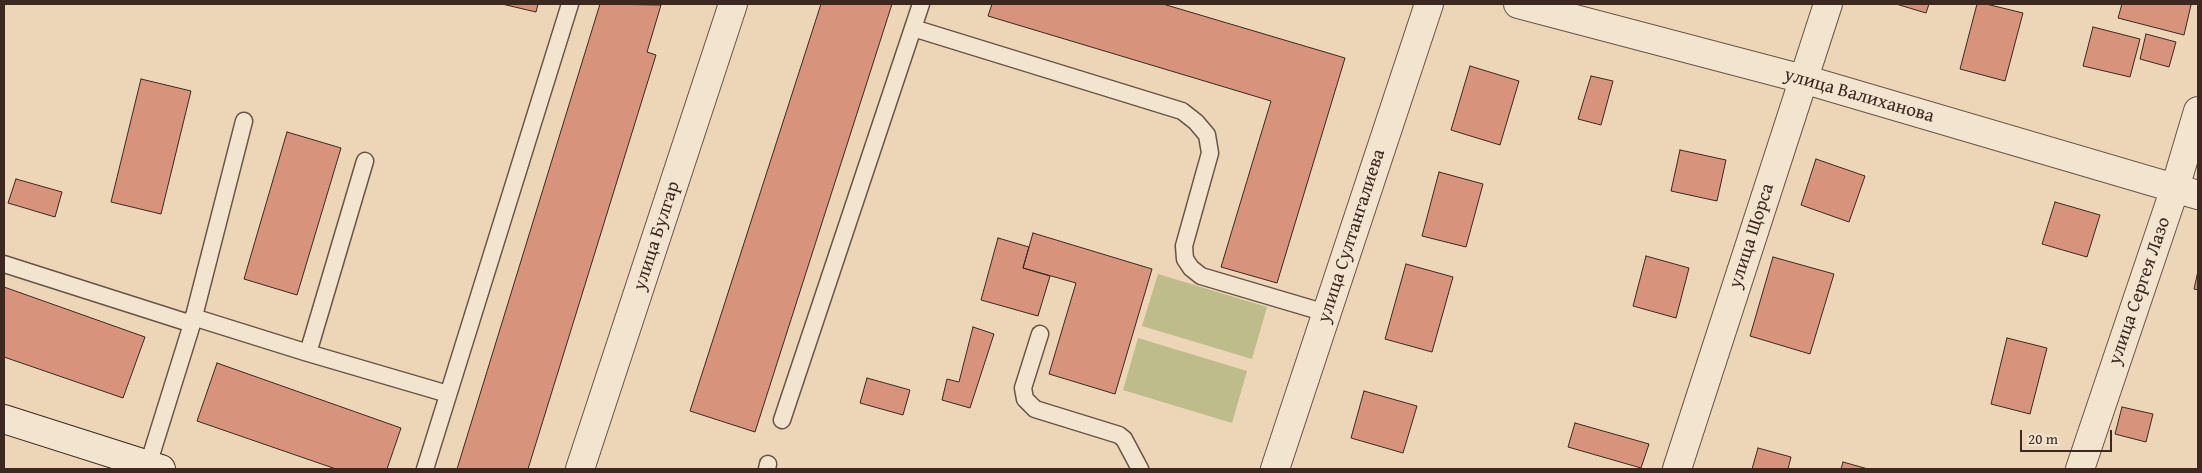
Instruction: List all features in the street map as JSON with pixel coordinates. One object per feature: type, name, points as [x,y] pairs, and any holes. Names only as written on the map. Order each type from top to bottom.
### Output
[{"type":"street","name":"улица Булгар","points":[[580,469],[733,4]]},
{"type":"street","name":"улица Султангалиева","points":[[1275,469],[1429,4]]},
{"type":"street","name":"улица Валиханова","points":[[1518,4],[1803,79],[2187,191]]},
{"type":"street","name":"улица Щорса","points":[[1678,469],[1828,4]]},
{"type":"street","name":"улица Сергея Лазо","points":[[2080,469],[2187,191],[2198,111]]},
{"type":"street","points":[[4,419],[154,467]]},
{"type":"lane","points":[[425,469],[570,4]]},
{"type":"lane","points":[[782,420],[921,4]]},
{"type":"lane","points":[[913,28],[1182,111],[1196,122],[1207,135],[1210,153],[1184,246],[1185,258],[1191,268],[1201,276],[1326,314]]},
{"type":"lane","points":[[154,467],[244,121]]},
{"type":"lane","points":[[308,353],[365,161]]},
{"type":"lane","points":[[4,264],[192,321],[448,394]]},
{"type":"lane","points":[[1040,334],[1024,388],[1025,400],[1035,409],[1119,435],[1124,439],[1140,469]]},
{"type":"shaded area","points":[[1158,274],[1267,307],[1252,359],[1142,326]]},
{"type":"shaded area","points":[[1138,338],[1247,371],[1232,423],[1123,390]]},
{"type":"building","points":[[502,4],[538,4],[536,12]]},
{"type":"building","points":[[600,4],[661,5],[647,52],[656,55],[528,469],[457,469]]},
{"type":"building","points":[[821,4],[892,4],[755,432],[690,411]]},
{"type":"building","points":[[992,4],[1163,4],[1345,58],[1277,283],[1221,267],[1271,101],[988,16]]},
{"type":"building","points":[[1896,4],[1929,4],[1926,13]]},
{"type":"building","points":[[1977,4],[1986,4],[2023,13],[2005,81],[1960,69]]},
{"type":"building","points":[[2122,4],[2191,5],[2184,35],[2118,18]]},
{"type":"building","points":[[2093,27],[2140,39],[2130,77],[2083,66]]},
{"type":"building","points":[[2146,34],[2176,42],[2169,67],[2140,59]]},
{"type":"building","points":[[1470,66],[1519,81],[1500,145],[1451,130]]},
{"type":"building","points":[[1591,76],[1613,81],[1601,125],[1578,119]]},
{"type":"building","points":[[141,79],[191,91],[161,214],[111,202]]},
{"type":"building","points":[[287,132],[341,148],[297,295],[244,279]]},
{"type":"building","points":[[1680,150],[1726,160],[1717,201],[1671,191]]},
{"type":"building","points":[[1816,159],[1865,176],[1849,222],[1801,205]]},
{"type":"building","points":[[1439,172],[1483,184],[1466,247],[1422,236]]},
{"type":"building","points":[[16,179],[62,192],[55,217],[8,203]]},
{"type":"building","points":[[2055,202],[2100,215],[2087,257],[2042,244]]},
{"type":"building","points":[[1033,233],[1152,269],[1115,394],[1049,374],[1076,283],[1023,268]]},
{"type":"building","points":[[998,238],[1029,247],[1023,268],[1050,276],[1038,316],[981,300]]},
{"type":"building","points":[[1646,256],[1689,268],[1676,318],[1633,306]]},
{"type":"building","points":[[1773,257],[1834,274],[1810,354],[1750,336]]},
{"type":"building","points":[[1406,264],[1453,277],[1432,352],[1385,339]]},
{"type":"building","points":[[2198,271],[2198,290],[2194,289]]},
{"type":"building","points":[[4,287],[145,337],[123,398],[4,357]]},
{"type":"building","points":[[973,327],[994,334],[970,408],[942,400],[947,379],[959,382]]},
{"type":"building","points":[[2007,338],[2047,348],[2030,414],[1991,404]]},
{"type":"building","points":[[217,363],[401,428],[387,469],[336,469],[197,421]]},
{"type":"building","points":[[867,378],[910,390],[903,415],[860,403]]},
{"type":"building","points":[[1364,391],[1417,406],[1403,453],[1351,438]]},
{"type":"building","points":[[2122,407],[2153,414],[2146,442],[2115,434]]},
{"type":"building","points":[[1575,423],[1649,444],[1641,468],[1568,447]]},
{"type":"building","points":[[1758,448],[1791,457],[1788,469],[1752,469]]},
{"type":"building","points":[[1843,462],[1868,469],[1841,469]]}]
